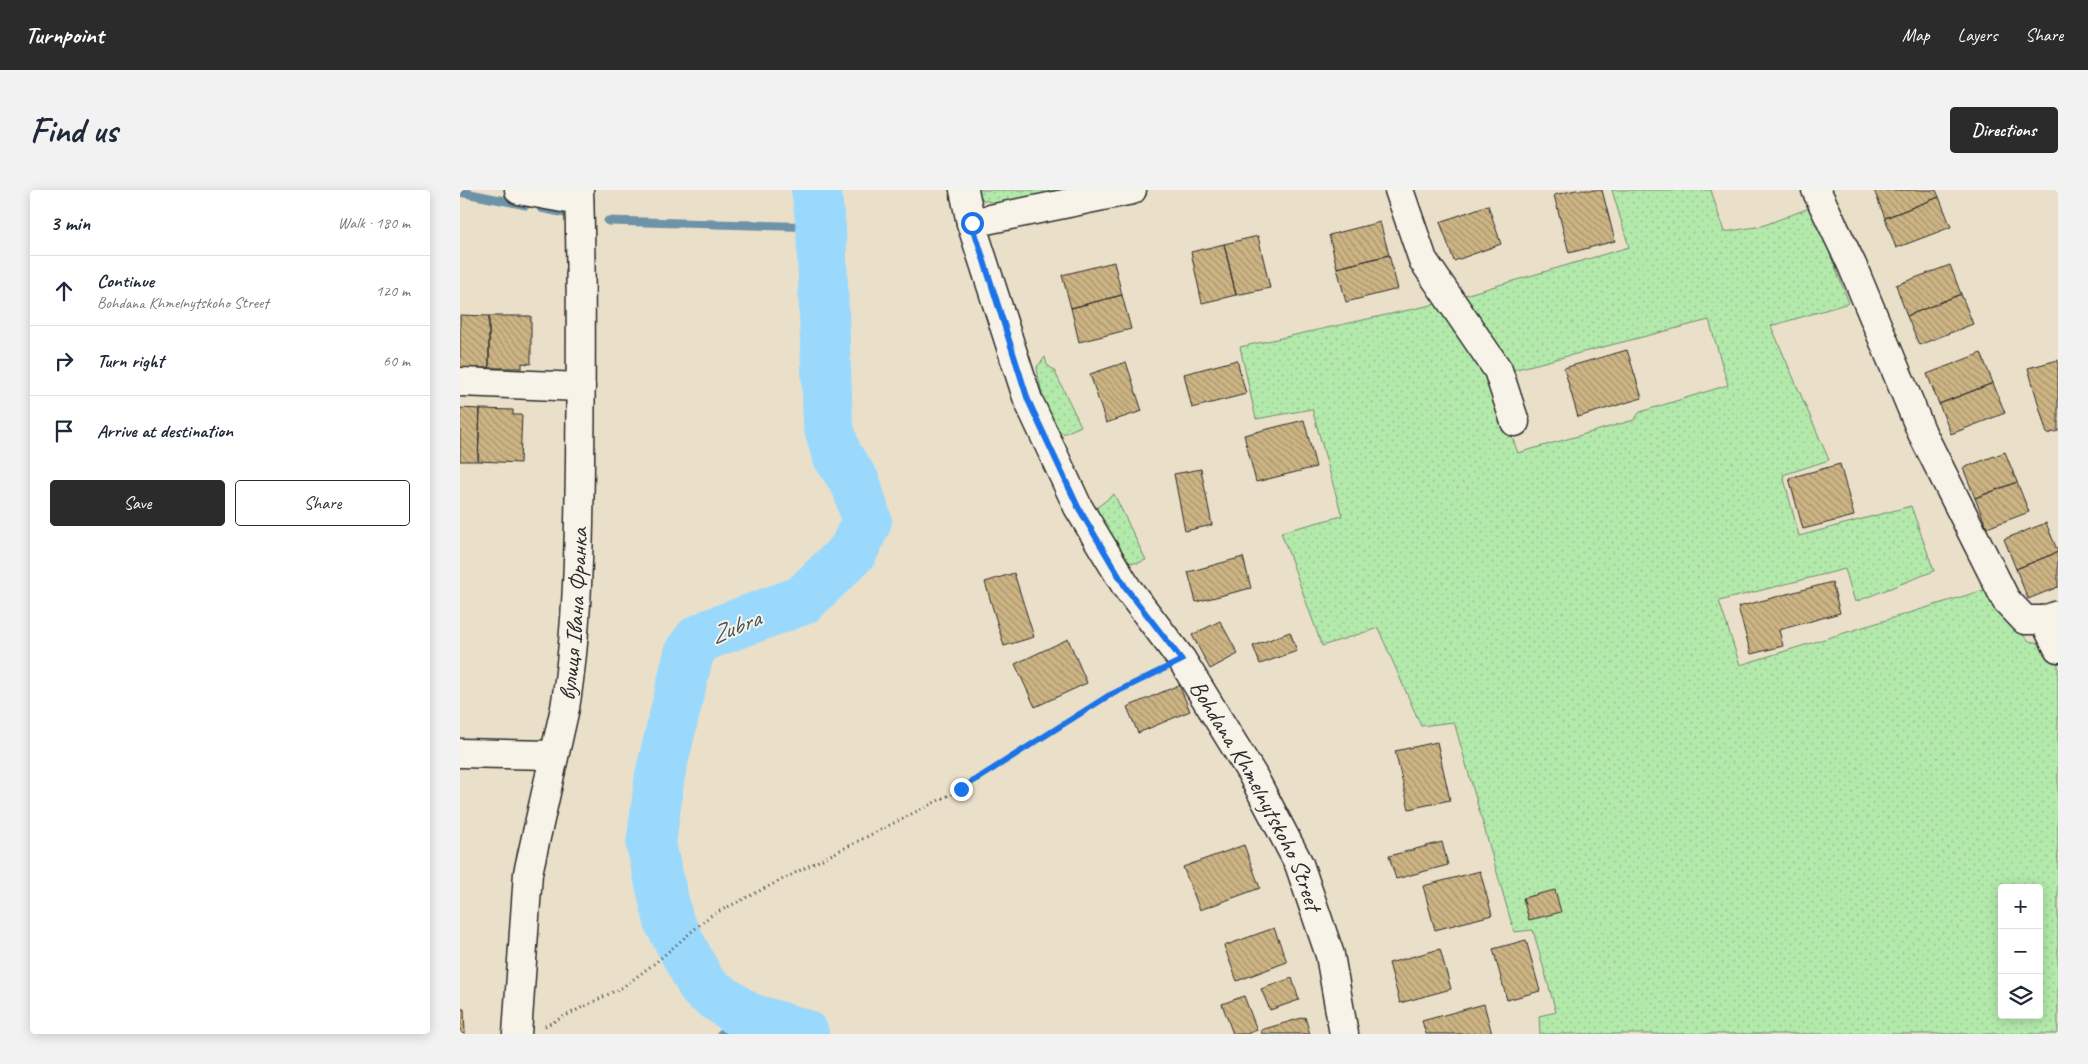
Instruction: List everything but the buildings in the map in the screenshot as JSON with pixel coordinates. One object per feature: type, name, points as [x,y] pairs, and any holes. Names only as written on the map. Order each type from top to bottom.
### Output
[{"type":"street","points":[[519,190],[579,196]]},
{"type":"street","name":"Bohdana Khmelnytskoho Street","points":[[964,190],[972,223],[1028,400],[1078,507],[1126,588],[1182,660],[1252,774],[1299,864],[1330,955],[1344,1034]]},
{"type":"street","points":[[972,223],[1132,190]]},
{"type":"street","points":[[1399,190],[1423,260],[1498,370],[1515,422]]},
{"type":"street","points":[[1816,190],[1852,266],[1922,432],[2006,600],[2025,620],[2051,618],[2058,648]]},
{"type":"street","name":"вулиця Івана Франка","points":[[528,1032],[528,873],[570,680],[578,576],[581,387],[579,196]]},
{"type":"street","points":[[460,382],[581,387]]},
{"type":"street","points":[[460,752],[554,756]]},
{"type":"path","points":[[528,1032],[623,987],[655,963],[710,916],[961,789],[1108,696],[1182,660]]},
{"type":"green space","points":[[977,190],[1085,190],[1008,206],[983,200]]},
{"type":"green space","points":[[1612,190],[1711,190],[1724,232],[1762,226],[1812,207],[1849,303],[1771,326],[1829,460],[1783,475],[1799,536],[1911,506],[1934,571],[1855,602],[1845,569],[1719,601],[1740,665],[1987,589],[1995,608],[2029,641],[2054,646],[2058,654],[2058,1034],[1540,1034],[1539,1016],[1556,1012],[1533,930],[1514,932],[1454,722],[1421,726],[1378,628],[1322,646],[1281,532],[1342,516],[1312,409],[1256,419],[1240,347],[1436,304],[1488,370],[1518,453],[1634,420],[1640,412],[1728,385],[1709,320],[1509,371],[1458,297],[1629,247]]},
{"type":"green space","points":[[1045,357],[1047,365],[1054,370],[1081,426],[1063,434],[1052,422],[1042,393],[1037,367]]},
{"type":"green space","points":[[1114,494],[1146,560],[1138,563],[1126,562],[1095,509]]},
{"type":"waterway","name":"Zubra","points":[[804,1034],[747,1017],[703,987],[669,922],[651,845],[660,775],[689,653],[698,640],[712,633],[803,600],[853,551],[867,521],[856,484],[837,455],[828,425],[821,227],[816,190]]},
{"type":"waterway","points":[[460,192],[526,205]]},
{"type":"waterway","points":[[541,208],[570,214]]},
{"type":"waterway","points":[[608,221],[821,227]]},
{"type":"waterway","points":[[721,1034],[747,1017]]},
{"type":"route","points":[[961,789],[1108,696],[1182,660],[1126,588],[1078,507],[1028,400],[972,223]]}]
